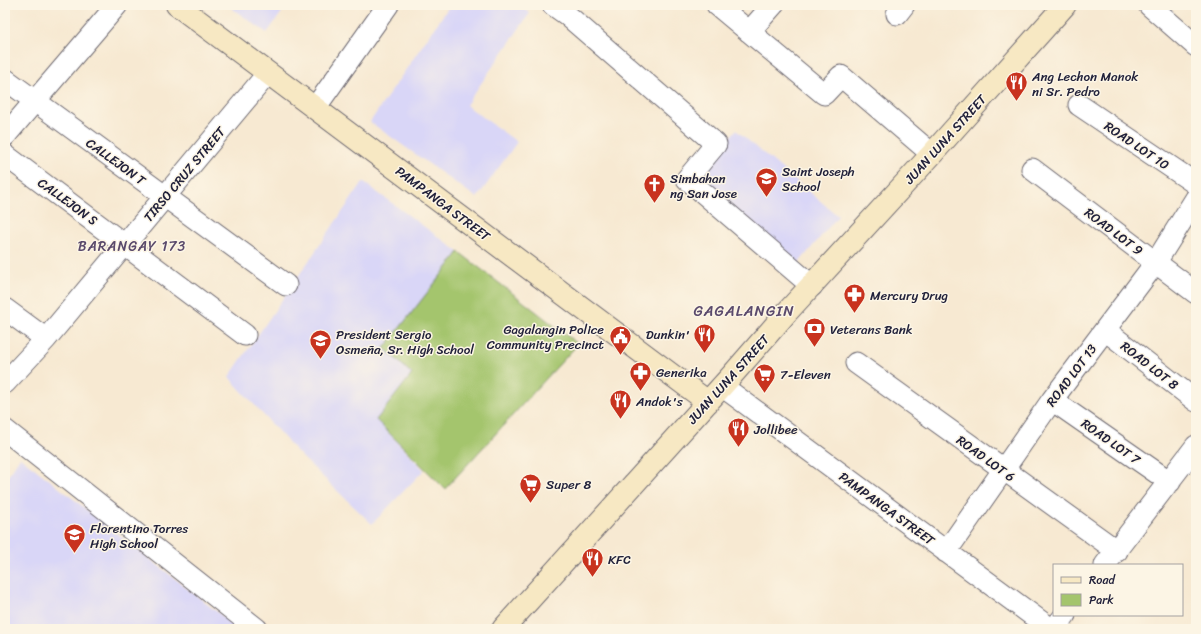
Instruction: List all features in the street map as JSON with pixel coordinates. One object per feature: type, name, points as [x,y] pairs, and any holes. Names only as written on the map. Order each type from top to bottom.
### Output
[{"type":"main road","name":"PAMPANGA STREET","points":[[177,5],[315,108],[715,394]]},
{"type":"main road","name":"JUAN LUNA STREET","points":[[503,629],[1065,5]]},
{"type":"street","points":[[5,136],[117,5]]},
{"type":"street","points":[[315,108],[388,5]]},
{"type":"street","points":[[553,5],[716,144],[687,179],[812,286]]},
{"type":"street","points":[[717,5],[824,94],[841,76],[932,154]]},
{"type":"street","points":[[749,32],[773,5]]},
{"type":"street","points":[[1149,5],[1196,46]]},
{"type":"street","name":"TIRSO CRUZ STREET","points":[[5,383],[46,339],[268,73]]},
{"type":"street","name":"CALLEJON T","points":[[5,79],[286,285]]},
{"type":"street","name":"ROAD LOT 10","points":[[1079,105],[1196,184]]},
{"type":"street","name":"CALLEJON S","points":[[5,155],[245,335]]},
{"type":"street","name":"ROAD LOT 9","points":[[1032,169],[1196,293]]},
{"type":"street","name":"ROAD LOT 13","points":[[946,552],[1052,400],[1156,262],[1196,198]]},
{"type":"street","points":[[5,309],[46,339]]},
{"type":"street","name":"ROAD LOT 8","points":[[1105,330],[1196,401]]},
{"type":"street","name":"ROAD LOT 6","points":[[856,363],[1003,470],[1111,558]]},
{"type":"street","name":"PAMPANGA STREET","points":[[715,394],[946,552],[1052,629]]},
{"type":"street","name":"ROAD LOT 7","points":[[1052,400],[1170,482]]},
{"type":"street","points":[[5,430],[257,629]]},
{"type":"street","points":[[1111,558],[1196,446]]},
{"type":"street","points":[[1052,629],[1064,616]]},
{"type":"shaded area","points":[[227,5],[287,5],[267,33]]},
{"type":"shaded area","points":[[450,5],[518,5],[530,13],[466,105],[517,142],[477,198],[370,122]]},
{"type":"shaded area","name":"Saint Joseph School","points":[[736,130],[838,216],[797,265],[695,179]]},
{"type":"shaded area","name":"President Sergio Osmeña, Sr. High School","points":[[363,182],[459,252],[385,348],[412,374],[376,420],[424,470],[372,524],[300,455],[229,377]]},
{"type":"shaded area","name":"Florentino Torres High School","points":[[20,457],[239,629],[5,629],[5,481]]},
{"type":"green space","points":[[459,252],[578,344],[445,489],[376,420],[412,374],[384,348]]},
{"type":"place","name":"Ang Lechon Manok ni Sr. Pedro","points":[[1016,102]]},
{"type":"place","name":"Saint Joseph School","points":[[767,198]]},
{"type":"place","name":"Simbahan ng San Jose","points":[[654,204]]},
{"type":"place","name":"Mercury Drug","points":[[854,314]]},
{"type":"place","name":"Veterans Bank","points":[[815,348]]},
{"type":"place","name":"Dunkin'","points":[[705,354]]},
{"type":"place","name":"Gagalangin Police Community Precinct","points":[[620,356]]},
{"type":"place","name":"President Sergio Osmeña, Sr. High School","points":[[320,360]]},
{"type":"place","name":"Generika","points":[[641,392]]},
{"type":"place","name":"7-Eleven","points":[[764,394]]},
{"type":"place","name":"Andok's","points":[[620,420]]},
{"type":"place","name":"Jollibee","points":[[738,448]]},
{"type":"place","name":"Super 8","points":[[531,504]]},
{"type":"place","name":"Florentino Torres High School","points":[[75,554]]},
{"type":"place","name":"KFC","points":[[592,578]]},
{"type":"district","name":"BARANGAY 173","points":[[132,246]]},
{"type":"district","name":"GAGALANGIN","points":[[744,311]]}]
